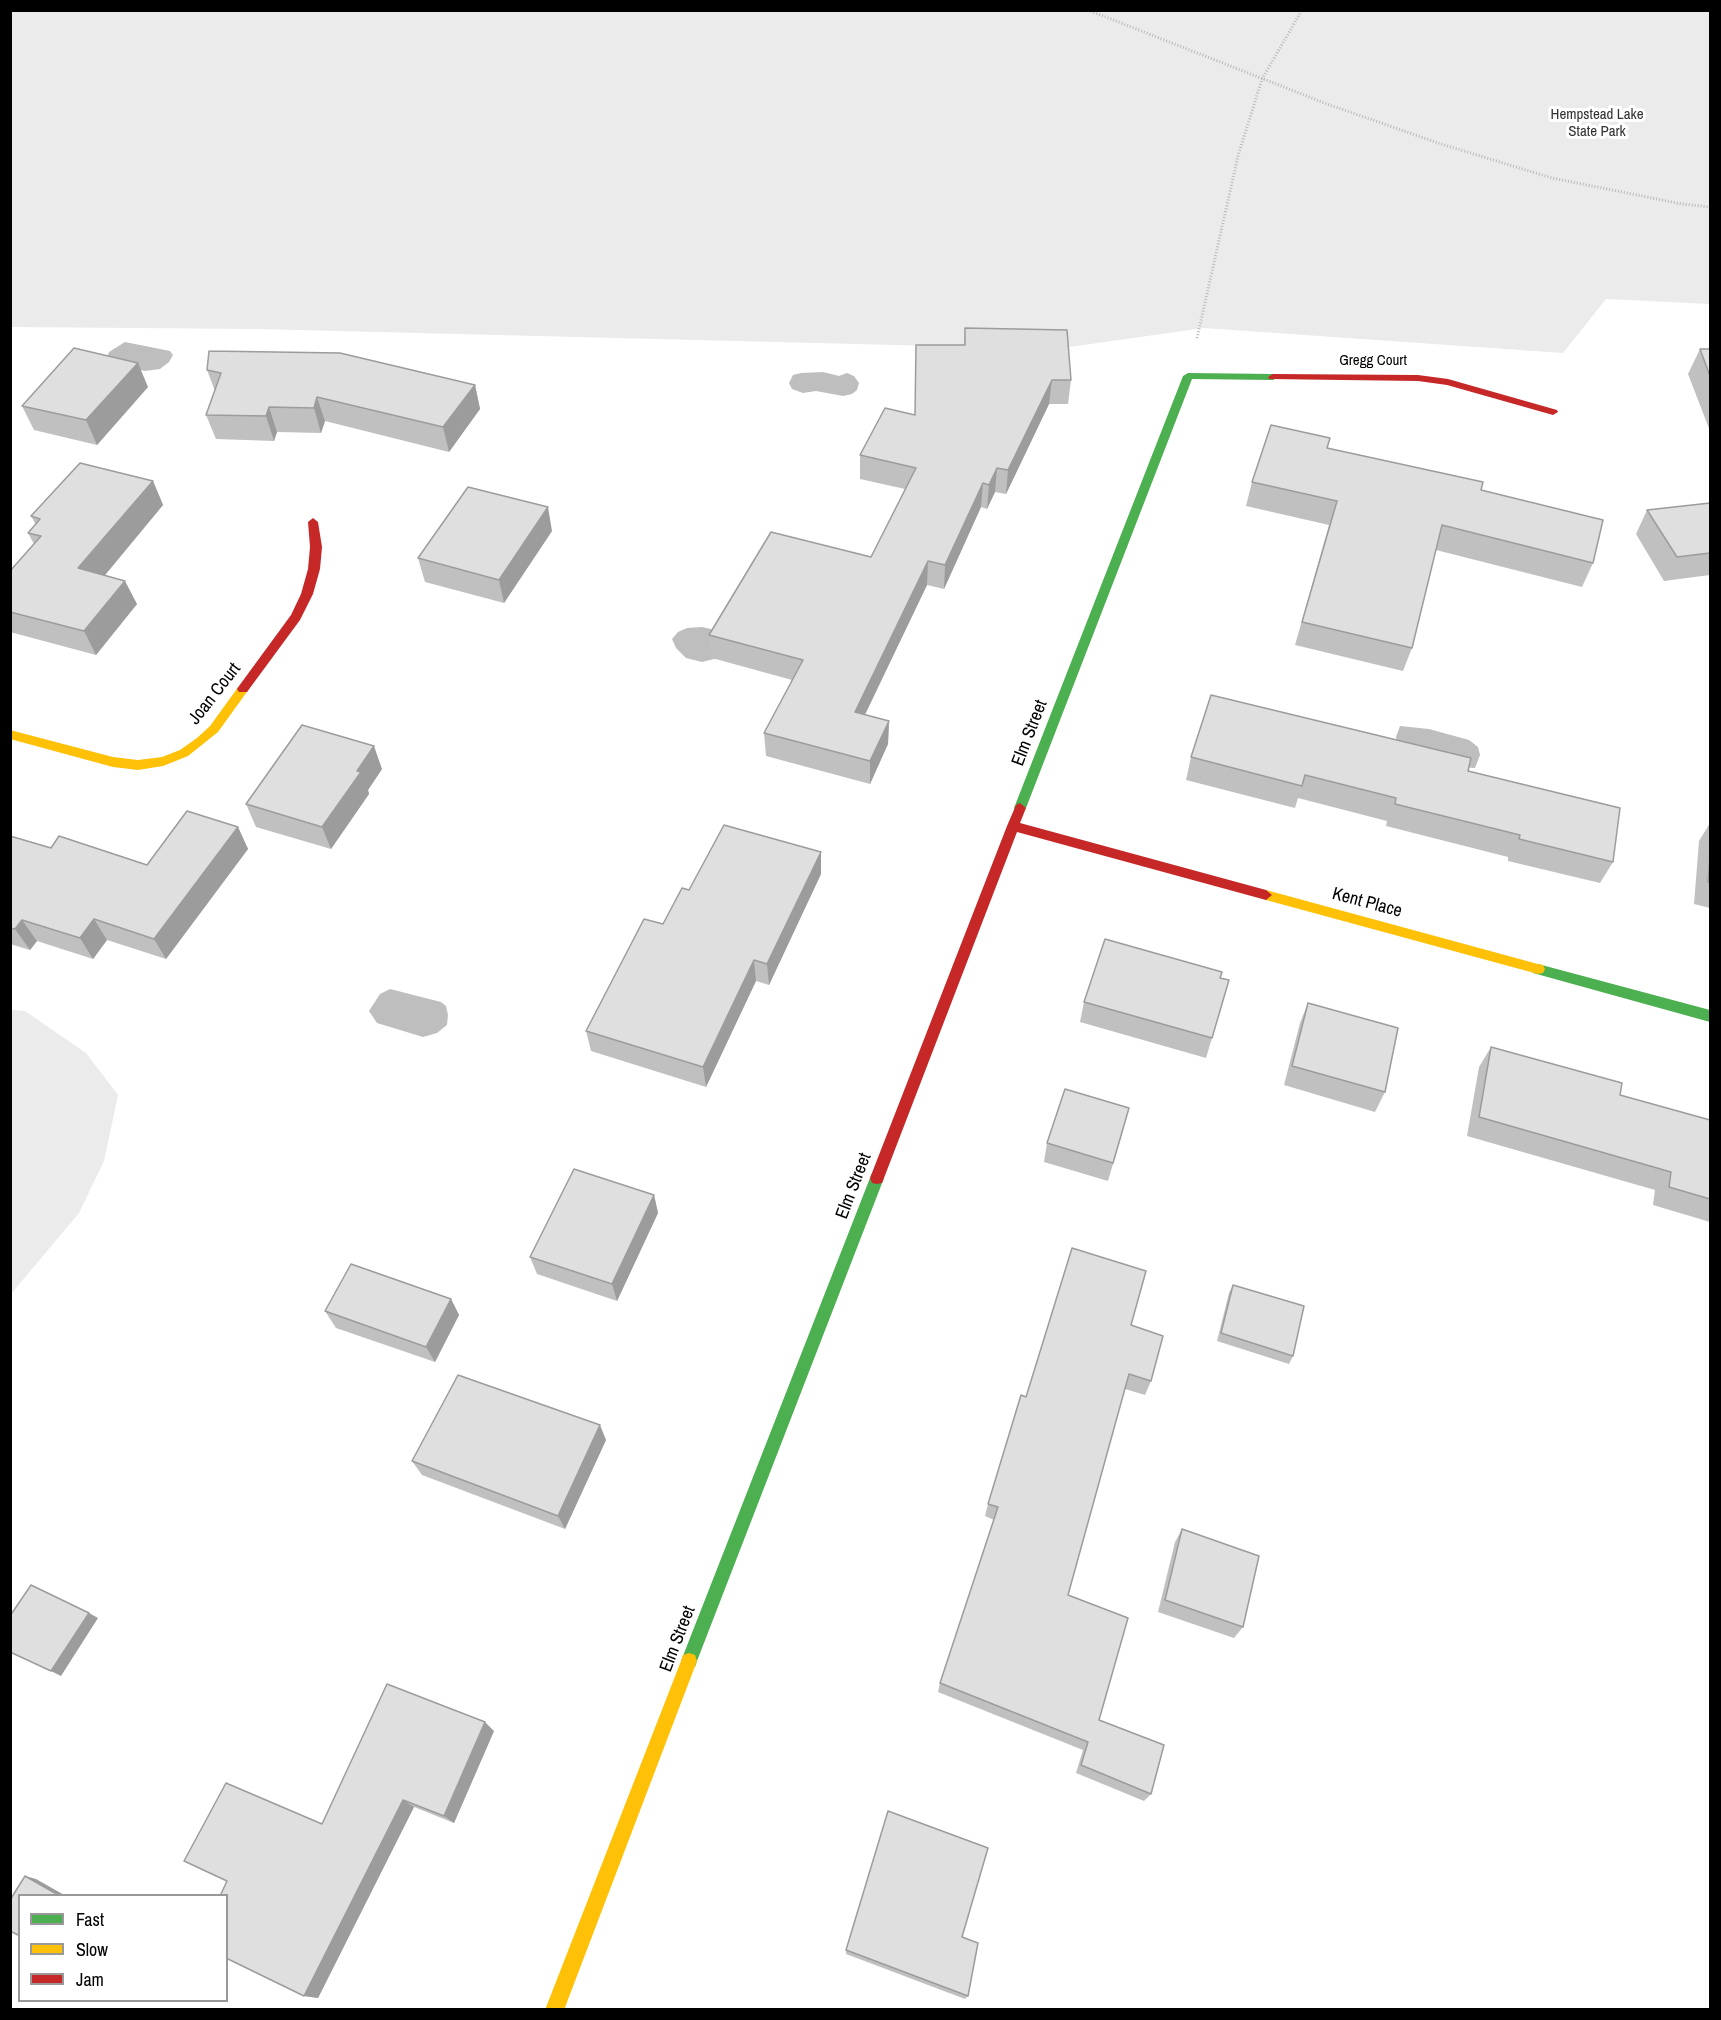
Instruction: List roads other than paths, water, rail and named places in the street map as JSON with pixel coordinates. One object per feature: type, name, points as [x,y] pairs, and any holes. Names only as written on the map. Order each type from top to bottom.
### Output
[{"type":"street","name":"Gregg Court","points":[[1188,376],[1418,378],[1448,382],[1553,412]]},
{"type":"street","name":"Elm Street","points":[[554,2010],[1188,376]]},
{"type":"street","name":"Joan Court","points":[[10,734],[113,762],[138,765],[163,761],[184,753],[214,729],[296,617],[307,594],[314,569],[316,547],[313,522]]},
{"type":"street","name":"Kent Place","points":[[1013,826],[1710,1016]]},
{"type":"park label","name":"Hempstead Lake State Park","points":[[1597,124]]}]
